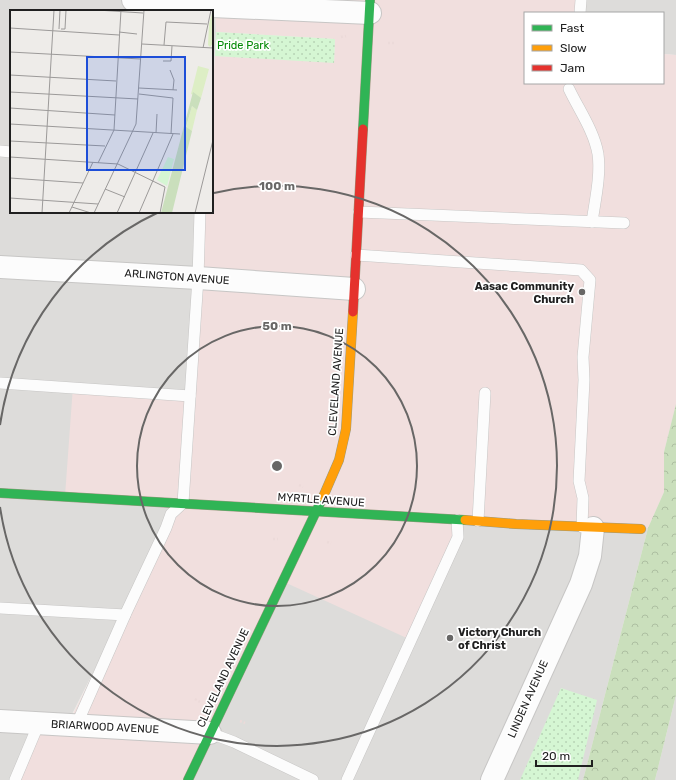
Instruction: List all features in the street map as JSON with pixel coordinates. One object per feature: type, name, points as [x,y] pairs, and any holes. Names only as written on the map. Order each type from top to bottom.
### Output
[{"type":"main road","name":"CLEVELAND AVENUE","points":[[188,780],[316,512],[339,460],[346,429],[370,6]]},
{"type":"main road","name":"MYRTLE AVENUE","points":[[0,493],[587,528],[641,529]]},
{"type":"street","points":[[134,0],[212,6],[370,6]]},
{"type":"street","name":"ARLINGTON AVENUE","points":[[0,266],[354,289]]},
{"type":"street","name":"LINDEN AVENUE","points":[[492,780],[581,584],[590,556],[587,528]]},
{"type":"street","name":"BRIARWOOD AVENUE","points":[[0,721],[210,733]]},
{"type":"lane","points":[[580,12],[581,0]]},
{"type":"lane","points":[[569,89],[592,136],[598,155],[598,182],[592,222]]},
{"type":"lane","points":[[0,151],[10,152]]},
{"type":"lane","points":[[359,212],[624,223]]},
{"type":"lane","points":[[76,726],[172,514],[183,503],[198,278],[200,213]]},
{"type":"lane","points":[[356,256],[581,270],[590,280],[583,356],[584,380],[579,481],[587,528]]},
{"type":"lane","points":[[0,383],[190,396]]},
{"type":"lane","points":[[478,521],[485,393]]},
{"type":"lane","points":[[347,780],[458,537],[457,520]]},
{"type":"lane","points":[[0,608],[125,615]]},
{"type":"lane","points":[[15,780],[39,724]]},
{"type":"lane","points":[[210,733],[234,742],[313,780]]},
{"type":"path","points":[[340,37],[346,36]]},
{"type":"path","points":[[388,43],[394,43]]},
{"type":"path","points":[[299,485],[304,487]]},
{"type":"path","points":[[273,539],[278,539]]},
{"type":"path","points":[[327,542],[331,543]]},
{"type":"path","points":[[195,699],[200,702]]},
{"type":"path","points":[[240,721],[245,723]]},
{"type":"shaded area","points":[[0,0],[215,0],[216,32],[213,81],[213,10],[10,10],[10,213],[204,213],[178,504],[67,724],[14,780],[0,780]]},
{"type":"shaded area","points":[[215,0],[578,0],[577,12],[524,12],[524,84],[664,84],[664,54],[676,55],[676,404],[664,452],[664,492],[648,528],[461,520],[411,640],[282,581],[190,780],[14,780],[42,722],[68,724],[178,504],[65,496],[73,386],[190,394],[204,213],[213,213],[213,83],[215,56],[334,62],[335,39],[216,32]]},
{"type":"shaded area","points":[[578,0],[676,0],[676,55],[664,54],[664,12],[577,12]]},
{"type":"shaded area","points":[[461,520],[648,528],[583,780],[190,780],[282,581]]},
{"type":"shaded area","points":[[676,695],[676,780],[655,780]]},
{"type":"green space","name":"Pride Park","points":[[216,32],[335,39],[334,63],[215,56]]},
{"type":"green space","points":[[676,404],[676,695],[655,780],[583,780],[648,528],[664,492],[664,452]]},
{"type":"green space","points":[[561,688],[597,700],[578,780],[520,780]]},
{"type":"traffic: fast","points":[[363,129],[370,0]]},
{"type":"traffic: fast","points":[[0,493],[465,520]]},
{"type":"traffic: fast","points":[[188,780],[323,497]]},
{"type":"traffic: slow","points":[[323,497],[339,460],[346,429],[353,312]]},
{"type":"traffic: slow","points":[[465,520],[516,524],[641,529]]},
{"type":"traffic: jam","points":[[353,312],[363,129]]},
{"type":"place","name":"Aasac Community Church","points":[[582,292]]},
{"type":"place","name":"Victory Church of Christ","points":[[450,638]]}]
